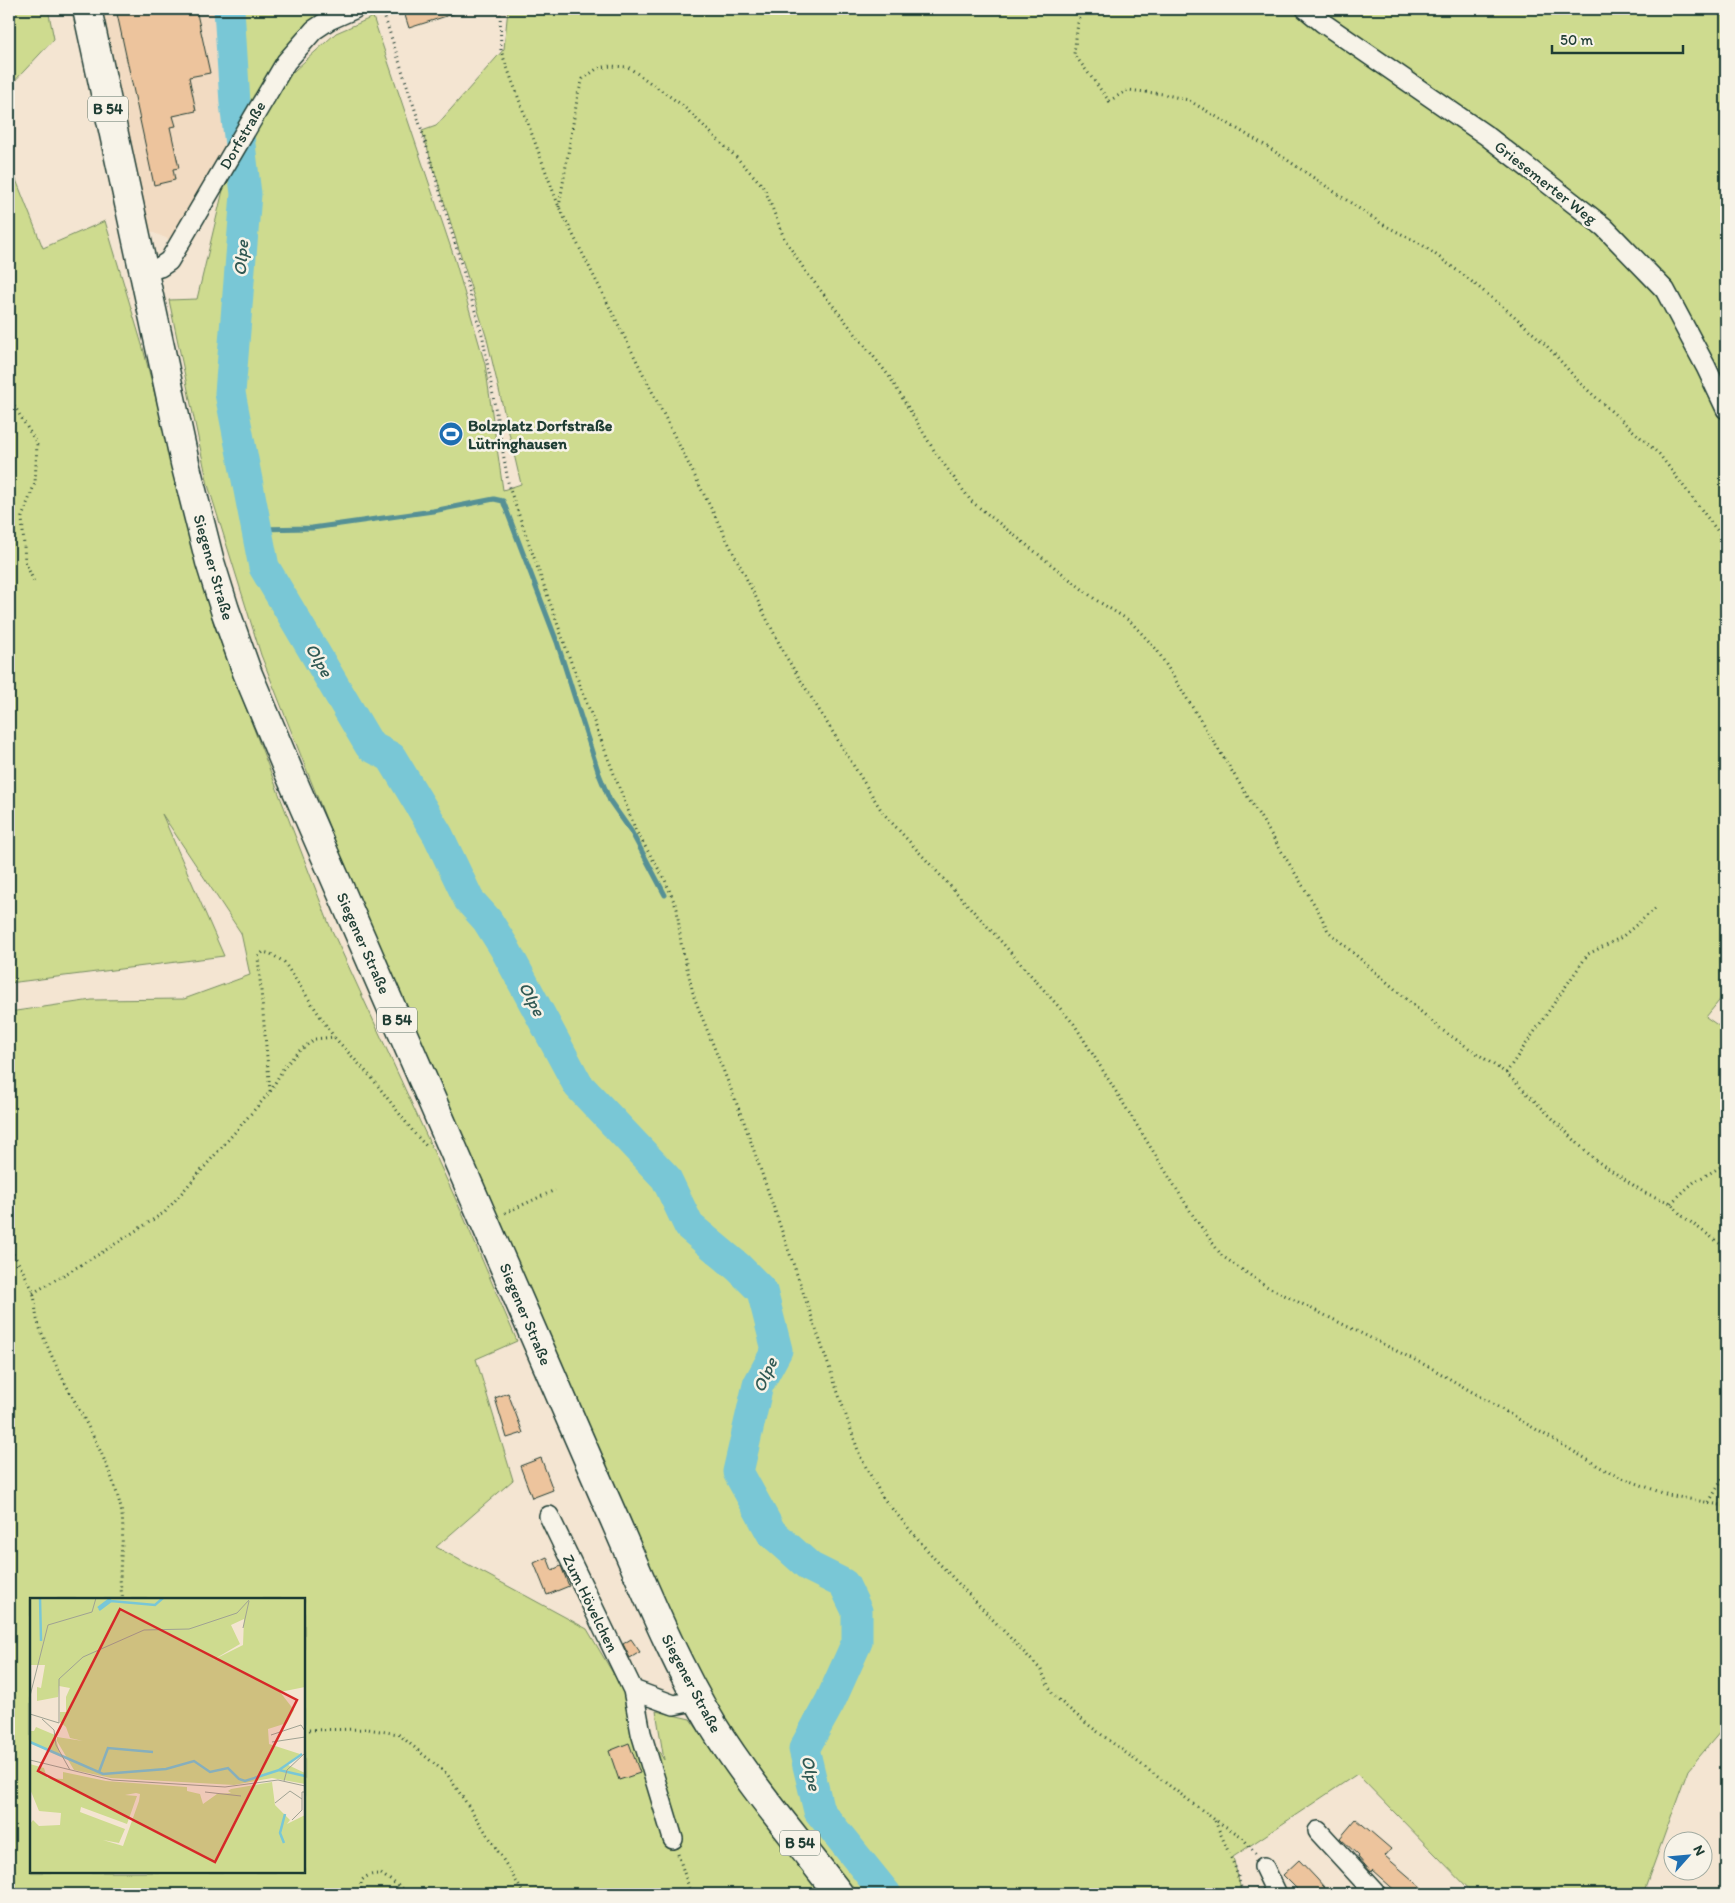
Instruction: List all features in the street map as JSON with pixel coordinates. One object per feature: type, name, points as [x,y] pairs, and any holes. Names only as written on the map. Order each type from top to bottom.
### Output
[{"type":"main road","name":"Siegener Straße","points":[[86,9],[185,463],[210,562],[247,672],[657,1617],[699,1700],[736,1761],[839,1894]]},
{"type":"street","name":"Dorfstraße","points":[[144,272],[160,268],[169,261],[286,62],[299,45],[314,30],[329,20],[354,9]]},
{"type":"street","name":"Griesemerter Weg","points":[[1306,9],[1323,23],[1487,136],[1604,228],[1665,290],[1726,409]]},
{"type":"street","name":"Zum Hövelchen","points":[[549,1516],[633,1690],[641,1733],[674,1839]]},
{"type":"street","points":[[633,1690],[674,1705],[699,1700]]},
{"type":"street","points":[[1318,1831],[1376,1894]]},
{"type":"street","points":[[1264,1867],[1277,1894]]},
{"type":"path","points":[[382,9],[422,132],[483,338],[509,487],[571,662],[636,830],[665,880],[677,909],[681,943],[694,997],[744,1122],[860,1456],[884,1498],[934,1558],[1041,1670],[1053,1695],[1086,1723],[1214,1820],[1241,1836],[1253,1849],[1264,1867]]},
{"type":"path","points":[[500,9],[501,51],[559,207],[785,655],[883,813],[1074,1024],[1194,1218],[1222,1256],[1266,1286],[1433,1369],[1612,1474],[1668,1495],[1726,1506]]},
{"type":"path","points":[[1084,9],[1078,23],[1074,54],[1109,101],[1128,90],[1163,94],[1188,100],[1268,147],[1382,224],[1421,244],[1466,277],[1547,346],[1581,384],[1659,454],[1726,542]]},
{"type":"path","points":[[559,207],[578,94],[583,79],[598,68],[628,66],[682,105],[738,158],[764,187],[784,238],[806,272],[890,376],[935,452],[971,501],[1096,600],[1130,621],[1157,650],[1319,912],[1328,931],[1442,1030],[1506,1073],[1594,1159],[1645,1192],[1671,1203],[1681,1215],[1726,1248]]},
{"type":"path","points":[[9,397],[37,444],[35,483],[22,517],[25,561],[34,582]]},
{"type":"path","points":[[1506,1073],[1588,954],[1622,937],[1656,908]]},
{"type":"path","points":[[270,1092],[258,957],[263,952],[271,954],[284,962],[334,1037],[371,1076],[431,1152],[442,1158],[458,1160]]},
{"type":"path","points":[[33,1293],[165,1212],[270,1092],[284,1067],[299,1051],[315,1039],[334,1037]]},
{"type":"path","points":[[1671,1203],[1694,1182],[1726,1164]]},
{"type":"path","points":[[486,1222],[555,1190]]},
{"type":"path","points":[[9,1245],[33,1293],[37,1318],[46,1343],[70,1396],[101,1455],[117,1496],[121,1510],[122,1537],[119,1561],[120,1587],[123,1598]]},
{"type":"path","points":[[1709,1502],[1726,1473]]},
{"type":"path","points":[[305,1730],[368,1729],[398,1734],[447,1774],[524,1894]]},
{"type":"path","points":[[1214,1820],[1235,1867],[1243,1894]]},
{"type":"path","points":[[674,1839],[691,1894]]},
{"type":"path","points":[[361,1894],[361,1881],[367,1876],[376,1874],[387,1878],[411,1894]]},
{"type":"shaded area","points":[[99,9],[219,9],[231,136],[175,242],[147,230]]},
{"type":"green space","points":[[9,9],[48,9],[54,39],[9,87]]},
{"type":"green space","points":[[235,9],[336,9],[325,14],[271,69],[243,120]]},
{"type":"green space","points":[[508,9],[1726,9],[1726,998],[1723,996],[1706,1017],[1726,1031],[1726,1725],[1688,1770],[1666,1830],[1662,1830],[1662,1842],[1643,1894],[1474,1894],[1357,1774],[1233,1857],[1242,1894],[855,1894],[732,1735],[675,1634],[547,1329],[355,892],[261,655],[208,485],[169,300],[197,299],[224,186],[285,79],[336,33],[373,17],[455,260],[485,364],[503,490],[521,484],[487,339],[422,131],[436,126],[504,49]]},
{"type":"green space","points":[[9,162],[43,248],[105,221],[143,348],[214,625],[329,924],[462,1213],[517,1341],[476,1359],[513,1480],[436,1547],[587,1629],[664,1760],[656,1711],[690,1719],[819,1894],[9,1894],[9,1012],[92,1000],[184,999],[250,975],[241,933],[162,814],[224,956],[9,983]]},
{"type":"building","points":[[116,9],[196,9],[210,73],[189,77],[196,111],[173,116],[176,126],[170,127],[179,168],[173,169],[175,180],[154,185]]},
{"type":"building","points":[[403,9],[458,9],[459,12],[409,28]]},
{"type":"building","points":[[508,1393],[523,1433],[507,1438],[495,1398]]},
{"type":"building","points":[[541,1458],[553,1490],[532,1498],[520,1466]]},
{"type":"building","points":[[547,1557],[552,1570],[561,1566],[569,1586],[547,1595],[534,1563]]},
{"type":"building","points":[[631,1639],[640,1652],[630,1658],[623,1644]]},
{"type":"building","points":[[629,1743],[640,1773],[619,1780],[609,1751]]},
{"type":"building","points":[[1356,1819],[1391,1849],[1385,1856],[1429,1894],[1399,1894],[1372,1870],[1371,1872],[1359,1856],[1340,1838]]},
{"type":"building","points":[[1299,1860],[1330,1894],[1302,1894],[1283,1875]]},
{"type":"waterway","name":"Olpe","points":[[229,9],[235,103],[246,194],[230,393],[264,567],[370,746],[391,757],[438,835],[469,900],[487,920],[504,947],[578,1085],[666,1178],[689,1226],[738,1267],[762,1291],[777,1350],[758,1385],[738,1472],[771,1532],[810,1567],[844,1584],[857,1611],[857,1642],[830,1702],[804,1749],[819,1811],[886,1894]]},
{"type":"waterway","points":[[256,529],[312,528],[433,511],[494,499],[503,501],[557,642],[599,774],[610,801],[631,831],[665,895]]},
{"type":"place","name":"Bolzplatz Dorfstraße Lütringhausen","points":[[451,434]]}]
